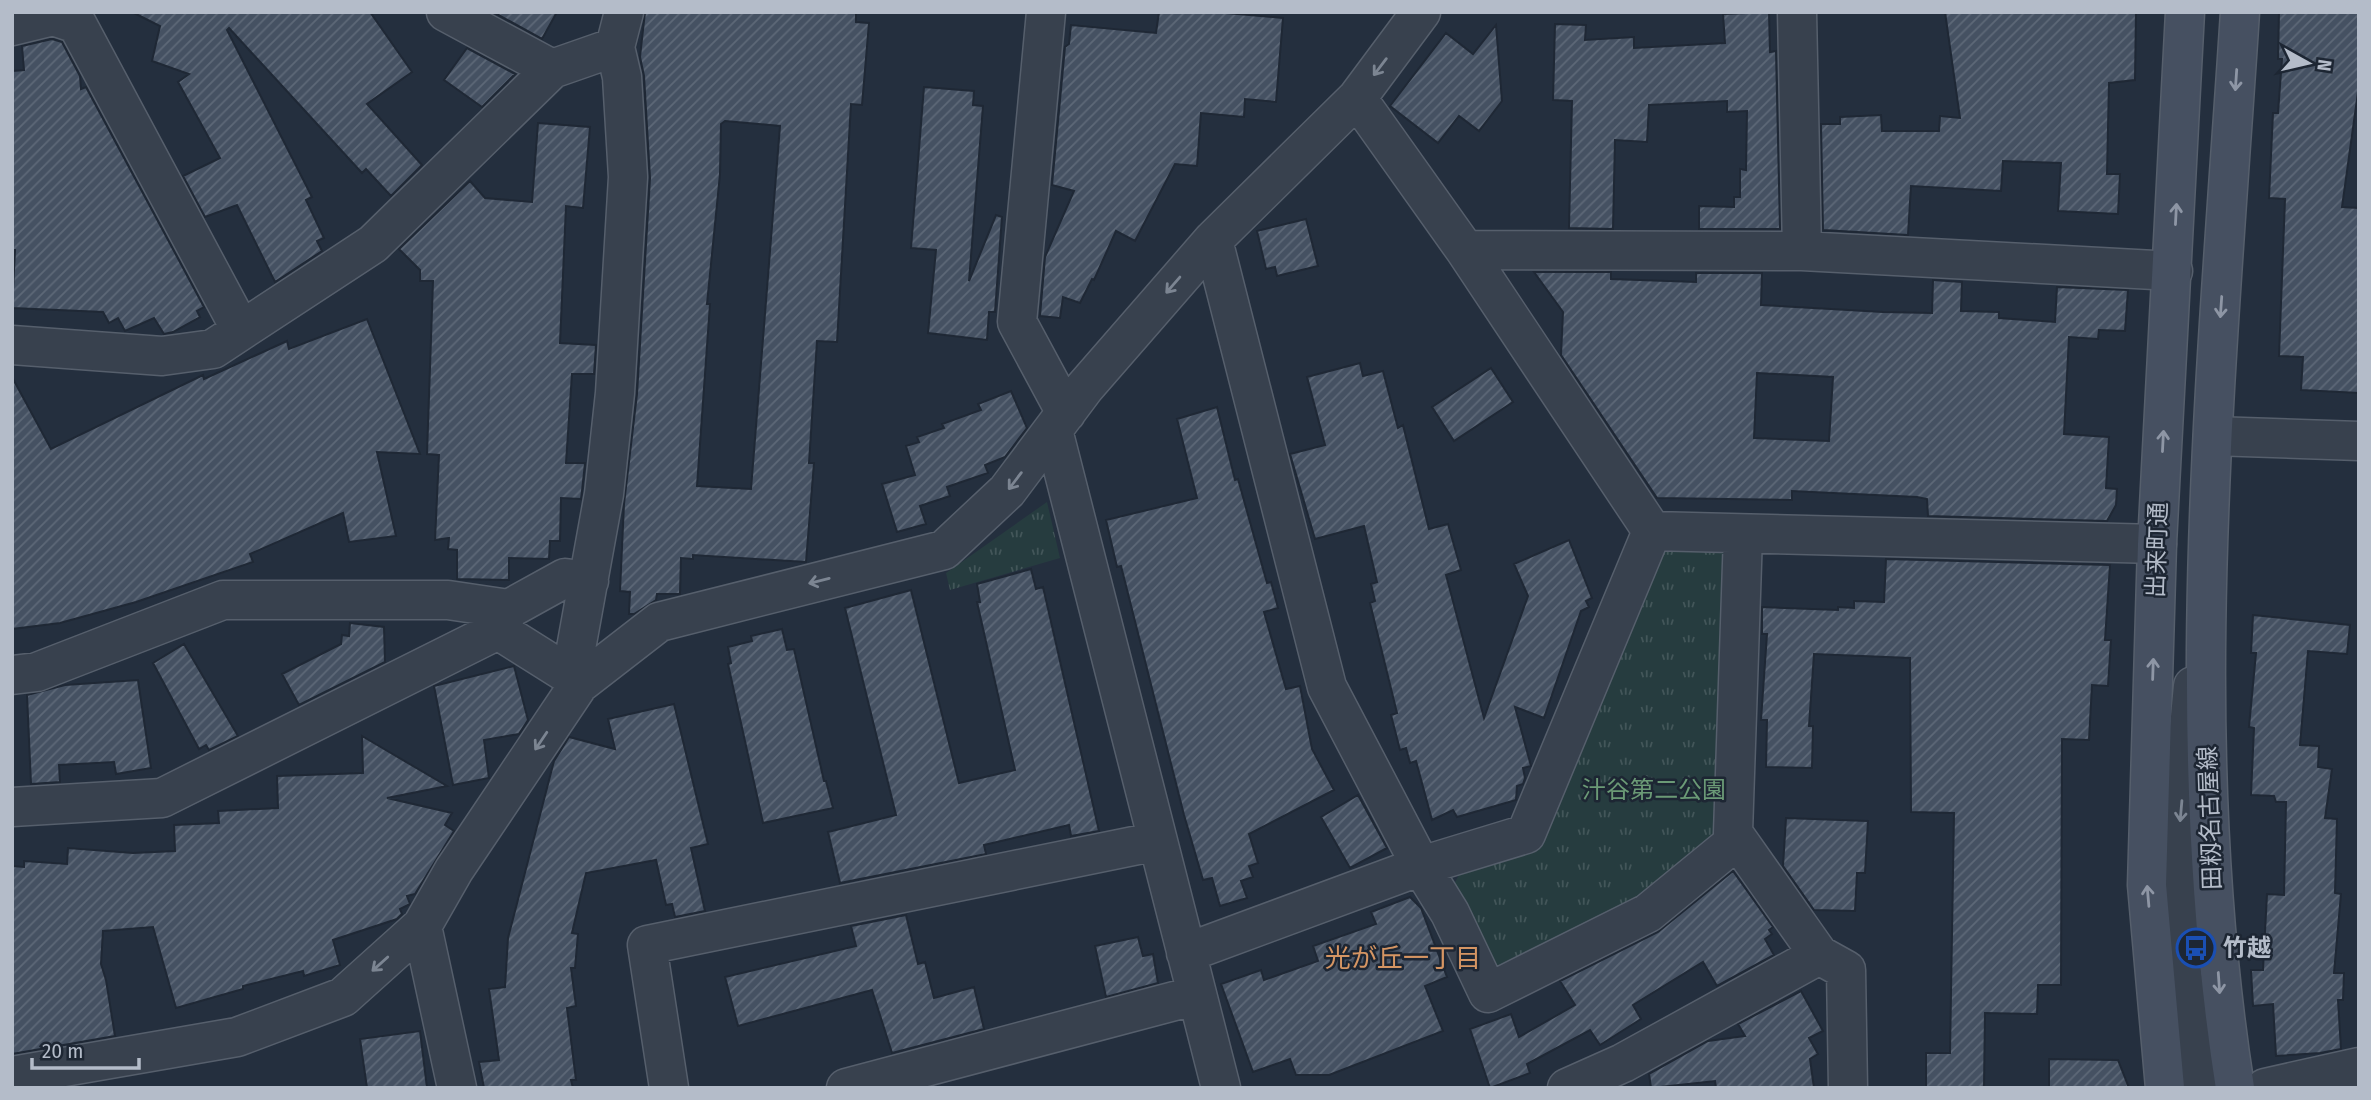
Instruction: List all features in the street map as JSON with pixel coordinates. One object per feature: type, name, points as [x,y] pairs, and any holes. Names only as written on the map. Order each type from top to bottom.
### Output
[{"type":"main road","name":"出来町通","points":[[2165,1088],[2147,885],[2157,544],[2185,12]]},
{"type":"main road","name":"出来町通","points":[[2206,548],[2240,12]]},
{"type":"main road","name":"田籾名古屋線","points":[[2206,548],[2209,853],[2220,999],[2235,1088]]},
{"type":"street","points":[[446,12],[550,68]]},
{"type":"street","points":[[1046,12],[1017,322],[1059,421],[1158,841],[1221,1088]]},
{"type":"street","points":[[12,1076],[237,1037],[343,997],[422,926],[454,870],[575,680],[659,622],[944,550],[1007,491],[1059,421],[1213,240],[1357,98],[1421,12]]},
{"type":"street","points":[[1797,12],[1801,251]]},
{"type":"street","points":[[12,26],[53,16],[77,24],[241,330]]},
{"type":"street","points":[[12,345],[162,356],[213,349],[373,244],[550,68],[620,30],[628,177],[623,288],[604,494],[575,680]]},
{"type":"street","points":[[1357,98],[1465,250],[1652,531]]},
{"type":"street","points":[[1213,240],[1327,687],[1422,866],[1450,912],[1488,993],[1648,913],[1737,840]]},
{"type":"street","points":[[1465,250],[1801,251],[2173,271]]},
{"type":"street","points":[[2213,436],[2359,441]]},
{"type":"street","points":[[1186,953],[1422,866],[1526,834],[1652,531]]},
{"type":"street","points":[[1652,531],[2157,544]]},
{"type":"street","points":[[1743,534],[1733,833],[1819,955],[1846,970],[1848,1088]]},
{"type":"street","points":[[2201,1088],[2179,953],[2176,863],[2206,548]]},
{"type":"street","points":[[12,807],[162,798],[504,619],[565,578],[589,581]]},
{"type":"street","points":[[12,675],[37,672],[223,600],[448,600],[504,619],[575,680]]},
{"type":"street","points":[[669,1088],[647,945],[1158,841]]},
{"type":"street","points":[[422,926],[457,1088]]},
{"type":"street","points":[[1567,1088],[1624,1075],[1819,955]]},
{"type":"street","points":[[2155,964],[2184,1088]]},
{"type":"street","points":[[846,1088],[1197,995]]},
{"type":"street","points":[[2265,1088],[2359,1067]]},
{"type":"green space","points":[[1047,502],[1060,558],[950,590],[946,573]]},
{"type":"green space","name":"汁谷第二公園","points":[[1663,546],[1725,546],[1739,831],[1644,903],[1486,973],[1451,890],[1461,871],[1542,846]]},
{"type":"building","points":[[132,12],[370,12],[412,72],[367,104],[422,165],[391,196],[366,169],[362,173],[229,28],[227,30],[312,197],[306,200],[324,238],[317,241],[322,251],[275,282],[237,205],[205,217],[183,176],[220,158],[178,82],[189,74],[152,61],[160,26]]},
{"type":"building","points":[[493,12],[557,12],[542,39]]},
{"type":"building","points":[[645,12],[856,12],[856,22],[869,23],[862,105],[851,104],[837,342],[817,341],[809,463],[814,463],[806,562],[693,555],[693,559],[681,558],[680,594],[657,594],[656,600],[634,614],[629,614],[630,592],[620,591],[624,504],[637,394],[650,178],[644,76],[640,57]],"holes":[[[725,121],[780,126],[751,489],[697,486],[710,304],[707,304],[720,174],[721,124]]]},
{"type":"building","points":[[1159,12],[1215,12],[1283,18],[1276,102],[1245,99],[1244,117],[1201,113],[1197,166],[1175,164],[1135,241],[1116,231],[1094,280],[1092,279],[1080,303],[1063,297],[1060,318],[1040,316],[1045,257],[1074,191],[1052,185],[1065,47],[1069,44],[1071,25],[1156,33]]},
{"type":"building","points":[[1769,12],[1770,52],[1776,51],[1780,229],[1699,229],[1699,206],[1734,207],[1734,197],[1740,197],[1740,169],[1746,170],[1747,111],[1727,112],[1727,101],[1649,105],[1647,142],[1615,140],[1613,229],[1569,228],[1572,101],[1553,100],[1555,24],[1586,25],[1585,40],[1634,37],[1634,48],[1725,43],[1723,14]]},
{"type":"building","points":[[1945,12],[2136,12],[2135,80],[2109,83],[2107,174],[2120,174],[2118,214],[2058,211],[2061,163],[2003,161],[2001,191],[1911,186],[1908,235],[1823,230],[1821,124],[1840,124],[1840,117],[1881,115],[1882,131],[1939,131],[1940,116],[1960,118]]},
{"type":"building","points":[[2279,12],[2359,12],[2359,85],[2342,207],[2359,208],[2359,393],[2301,390],[2303,357],[2279,356],[2285,199],[2269,198],[2273,113],[2278,113],[2282,59],[2278,59]]},
{"type":"building","points":[[1496,25],[1502,101],[1479,131],[1459,116],[1438,143],[1390,106],[1446,33],[1473,54]]},
{"type":"building","points":[[52,39],[62,42],[80,76],[81,89],[86,87],[204,307],[197,311],[200,317],[173,332],[164,334],[154,318],[125,331],[118,318],[109,323],[103,312],[12,308],[15,250],[12,250],[12,71],[24,70],[22,46]]},
{"type":"building","points":[[467,48],[515,74],[482,107],[444,80]]},
{"type":"building","points":[[924,87],[974,91],[973,105],[983,106],[969,281],[996,215],[1002,217],[995,312],[989,312],[987,340],[928,333],[936,250],[911,248]]},
{"type":"building","points":[[538,123],[590,127],[583,208],[566,206],[560,343],[596,345],[594,374],[572,374],[566,463],[585,463],[581,499],[561,498],[560,541],[550,541],[549,559],[509,558],[509,580],[457,579],[457,550],[448,549],[449,538],[435,540],[439,455],[427,454],[433,281],[420,281],[420,270],[399,249],[470,181],[485,198],[532,202]]},
{"type":"building","points":[[1306,219],[1318,266],[1277,276],[1275,267],[1266,269],[1257,231]]},
{"type":"building","points":[[1534,272],[1611,272],[1611,279],[1696,282],[1696,273],[1762,273],[1761,305],[1883,312],[1932,313],[1933,280],[1962,282],[1961,311],[1999,312],[1999,318],[2055,322],[2057,287],[2128,290],[2125,331],[2099,330],[2098,339],[2069,337],[2064,434],[2109,437],[2106,488],[2117,489],[2116,505],[2107,521],[1928,516],[1927,499],[1917,497],[1792,491],[1792,500],[1657,498],[1561,355],[1563,312]],"holes":[[[1757,373],[1833,377],[1829,441],[1754,438]]]},
{"type":"building","points":[[367,319],[420,454],[377,452],[396,536],[349,542],[343,513],[250,554],[253,562],[136,602],[60,623],[12,629],[12,377],[51,449],[203,375],[204,379],[287,341],[289,349]]},
{"type":"building","points":[[1360,363],[1363,376],[1383,371],[1398,428],[1403,425],[1429,529],[1448,524],[1461,570],[1446,575],[1484,718],[1528,596],[1514,564],[1569,540],[1592,598],[1586,601],[1589,607],[1581,611],[1544,718],[1515,707],[1531,766],[1523,768],[1525,778],[1523,784],[1517,786],[1516,800],[1457,817],[1453,810],[1432,820],[1416,761],[1410,763],[1406,748],[1400,750],[1391,715],[1397,713],[1370,603],[1375,601],[1371,584],[1377,582],[1364,526],[1315,539],[1290,454],[1325,445],[1307,377]]},
{"type":"building","points":[[1491,368],[1513,402],[1454,441],[1432,407]]},
{"type":"building","points":[[1011,391],[1027,428],[1005,457],[985,465],[988,473],[947,487],[950,496],[920,506],[926,524],[897,532],[882,484],[915,475],[906,446],[919,442],[917,437],[944,428],[942,424],[981,410],[978,404]]},
{"type":"building","points":[[1217,407],[1235,480],[1238,479],[1267,583],[1271,582],[1278,608],[1264,612],[1286,689],[1300,686],[1312,749],[1334,790],[1249,834],[1258,863],[1249,866],[1253,877],[1241,881],[1247,898],[1220,906],[1212,878],[1203,880],[1121,566],[1117,567],[1106,520],[1197,498],[1177,419]]},
{"type":"building","points":[[1886,559],[2110,565],[2105,640],[2111,640],[2108,686],[2092,685],[2089,740],[2062,739],[2061,985],[2038,985],[2037,1014],[1985,1013],[1984,1088],[1926,1088],[1926,1053],[1950,1053],[1954,813],[1911,812],[1910,658],[1814,654],[1809,726],[1813,726],[1812,768],[1766,767],[1767,720],[1761,720],[1767,634],[1762,634],[1762,607],[1838,610],[1838,607],[1854,608],[1854,601],[1884,602]]},
{"type":"building","points":[[1031,569],[1036,589],[1043,587],[1099,831],[1071,836],[1069,825],[984,845],[986,854],[840,883],[828,832],[896,815],[845,608],[911,590],[959,783],[1015,770],[977,602],[980,602],[977,584]]},
{"type":"building","points":[[2253,615],[2350,625],[2347,654],[2308,651],[2300,745],[2319,746],[2318,767],[2332,769],[2325,818],[2337,819],[2335,893],[2341,894],[2334,973],[2344,973],[2343,1000],[2338,1000],[2341,1049],[2320,1053],[2276,1056],[2273,1004],[2253,1006],[2251,970],[2263,970],[2267,894],[2284,895],[2286,802],[2276,802],[2274,796],[2251,795],[2254,728],[2249,727],[2256,653],[2251,653]]},
{"type":"building","points":[[350,623],[384,627],[385,662],[299,705],[282,674],[341,644],[342,635],[349,636]]},
{"type":"building","points":[[782,629],[787,650],[794,649],[824,781],[833,808],[763,823],[728,664],[731,663],[728,647],[752,641],[751,636]]},
{"type":"building","points":[[184,644],[238,736],[209,750],[206,745],[199,749],[153,663]]},
{"type":"building","points":[[514,666],[528,720],[519,734],[484,740],[489,778],[453,785],[434,686]]},
{"type":"building","points":[[138,680],[151,768],[116,774],[114,762],[59,765],[60,782],[31,784],[27,695],[65,685]]},
{"type":"building","points":[[674,704],[708,844],[691,848],[705,911],[675,917],[672,904],[666,905],[656,860],[586,873],[572,933],[578,934],[575,968],[571,968],[576,1006],[567,1008],[576,1080],[571,1080],[573,1088],[484,1088],[479,1062],[499,1060],[489,989],[505,987],[508,938],[554,761],[569,737],[615,749],[608,719]]},
{"type":"building","points":[[362,736],[447,786],[387,798],[452,813],[445,825],[454,831],[415,894],[407,896],[410,904],[400,909],[402,914],[397,919],[333,940],[340,965],[304,976],[303,971],[243,986],[243,989],[176,1008],[153,927],[103,931],[101,964],[115,1036],[12,1054],[12,866],[24,867],[24,861],[67,864],[68,848],[133,853],[175,851],[174,825],[219,823],[218,811],[278,808],[277,776],[363,773]]},
{"type":"building","points":[[1358,795],[1387,848],[1350,868],[1321,817]]},
{"type":"building","points":[[1786,818],[1868,821],[1865,873],[1857,873],[1855,911],[1814,910],[1783,866]]},
{"type":"building","points":[[1733,871],[1773,927],[1769,930],[1772,934],[1765,939],[1774,955],[1717,986],[1703,962],[1633,1005],[1641,1019],[1600,1045],[1590,1030],[1527,1064],[1530,1073],[1490,1088],[1470,1029],[1511,1014],[1519,1037],[1575,1005],[1560,981],[1658,932]]},
{"type":"building","points":[[1410,897],[1421,908],[1447,977],[1425,986],[1443,1031],[1329,1075],[1296,1075],[1290,1059],[1253,1072],[1221,984],[1261,970],[1264,980],[1318,961],[1313,946],[1376,924],[1371,912]]},
{"type":"building","points":[[906,915],[918,964],[925,962],[934,998],[974,987],[984,1029],[892,1053],[872,990],[738,1026],[725,977],[856,946],[851,926]]},
{"type":"building","points":[[1138,937],[1143,956],[1153,954],[1158,983],[1106,997],[1095,946]]},
{"type":"building","points":[[1801,991],[1823,1031],[1809,1038],[1818,1054],[1810,1059],[1814,1088],[1716,1088],[1715,1081],[1651,1088],[1649,1074],[1708,1041],[1745,1036],[1738,1024]]},
{"type":"building","points":[[420,1031],[427,1088],[367,1088],[360,1039]]},
{"type":"building","points":[[2049,1059],[2118,1060],[2129,1088],[2049,1088]]},
{"type":"place","name":"竹越","points":[[2196,948]]},
{"type":"district","name":"光が丘一丁目","points":[[1403,958]]}]
